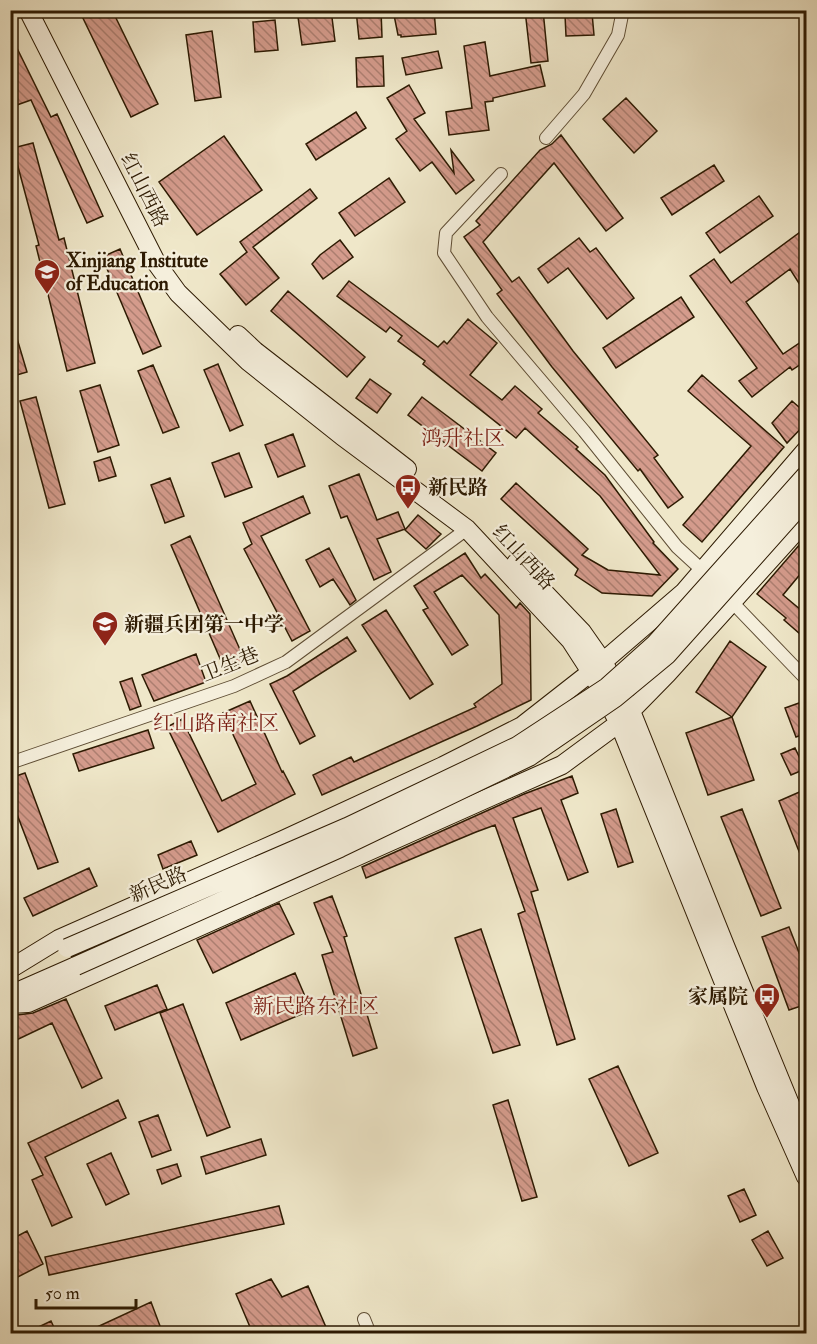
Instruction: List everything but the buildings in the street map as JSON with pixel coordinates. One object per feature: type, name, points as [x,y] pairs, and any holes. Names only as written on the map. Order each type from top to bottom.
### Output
[{"type":"main road","name":"红山西路","points":[[28,10],[157,264],[178,293],[249,362],[342,436],[467,529],[597,667]]},
{"type":"main road","name":"红山西路","points":[[37,10],[162,259],[188,290],[255,351],[475,522],[582,632],[597,667],[625,717],[807,1143]]},
{"type":"main road","points":[[10,971],[59,939],[283,840],[522,726],[597,667],[684,592],[807,450]]},
{"type":"main road","name":"新民路","points":[[10,971],[347,827],[517,746],[607,687],[647,651],[715,579],[807,475]]},
{"type":"main road","name":"新民路","points":[[10,995],[340,848],[529,757],[615,698],[667,655],[807,499]]},
{"type":"main road","points":[[10,1004],[28,1003],[562,765],[625,717],[807,520]]},
{"type":"main road","name":"红山西路","points":[[625,717],[766,1087],[807,1177]]},
{"type":"street","points":[[546,138],[584,94],[618,35],[623,10]]},
{"type":"street","points":[[501,174],[446,233],[444,253],[487,317],[584,431],[677,547],[702,570]]},
{"type":"street","name":"卫生巷","points":[[10,763],[234,686],[286,662],[467,529]]},
{"type":"street","points":[[732,602],[807,679]]},
{"type":"street","points":[[364,1319],[370,1334]]},
{"type":"place","name":"Xinjiang Institute of Education","points":[[47,295]]},
{"type":"place","name":"新民路","points":[[408,510]]},
{"type":"place","name":"新疆兵团第一中学","points":[[105,647]]},
{"type":"place","name":"家属院","points":[[767,1019]]},
{"type":"district","name":"鸿升社区","points":[[463,438]]},
{"type":"district","name":"红山路南社区","points":[[216,723]]},
{"type":"district","name":"新民路东社区","points":[[316,1006]]}]
